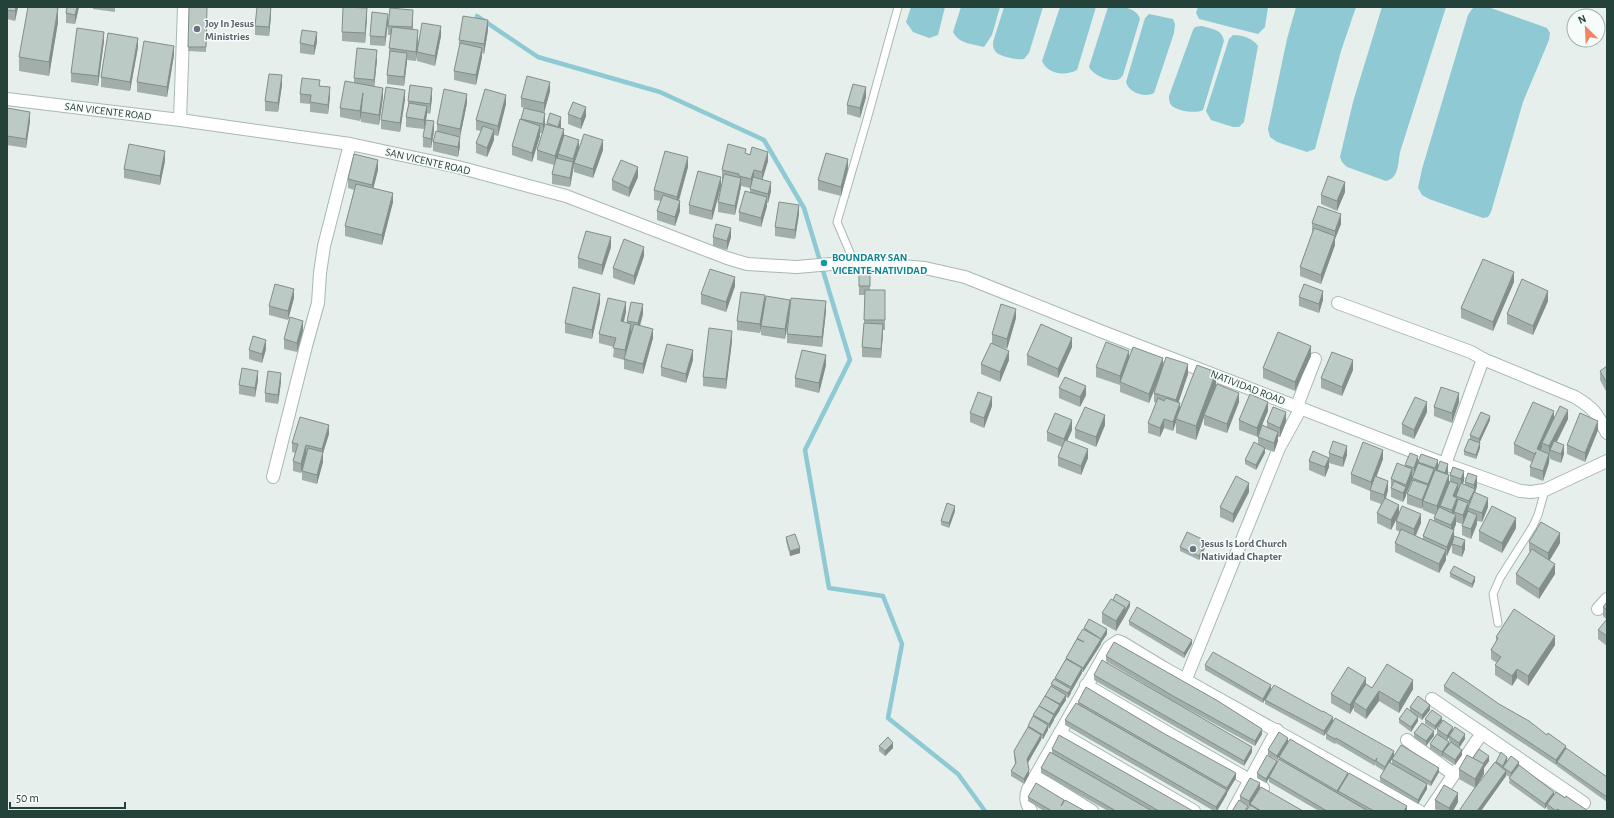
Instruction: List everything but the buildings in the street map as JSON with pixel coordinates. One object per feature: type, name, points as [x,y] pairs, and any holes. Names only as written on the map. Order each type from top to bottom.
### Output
[{"type":"street","points":[[180,120],[184,7]]},
{"type":"street","name":"SAN VICENTE ROAD","points":[[7,99],[180,120],[350,144],[458,167],[566,196],[727,258],[747,264],[797,267],[836,265]]},
{"type":"street","points":[[273,477],[318,303],[324,246],[350,144]]},
{"type":"street","name":"NATIVIDAD ROAD","points":[[836,265],[854,262],[925,268],[964,277],[1445,464],[1520,491],[1531,492],[1545,490],[1607,461]]},
{"type":"street","points":[[1338,303],[1470,352],[1483,359],[1580,400],[1590,406],[1607,433]]},
{"type":"street","points":[[1186,679],[1279,448],[1299,407],[1315,359]]},
{"type":"street","points":[[1445,464],[1483,359]]},
{"type":"street","points":[[1598,609],[1607,599]]},
{"type":"street","points":[[1031,811],[1027,804],[1026,796],[1028,789],[1109,647],[1118,641],[1419,811]]},
{"type":"street","points":[[1086,685],[1276,796]]},
{"type":"street","points":[[1432,699],[1584,803]]},
{"type":"street","points":[[1233,811],[1277,730]]},
{"type":"street","points":[[1060,733],[1194,811]]},
{"type":"street","points":[[1429,811],[1453,774],[1472,750],[1482,733]]},
{"type":"street","points":[[1407,740],[1453,774]]},
{"type":"street","points":[[1036,776],[1092,811]]},
{"type":"lane","points":[[854,262],[837,222],[898,7]]},
{"type":"lane","points":[[1498,623],[1493,594],[1500,578],[1533,526],[1545,490]]},
{"type":"water","points":[[911,7],[945,7],[938,35],[929,38],[913,32],[906,22]]},
{"type":"water","points":[[961,7],[1000,7],[992,35],[984,47],[963,41],[953,32]]},
{"type":"water","points":[[1004,7],[1043,7],[1029,53],[1024,59],[1005,57],[995,51],[993,42]]},
{"type":"water","points":[[1060,7],[1096,7],[1077,70],[1068,73],[1053,72],[1045,66],[1042,61]]},
{"type":"water","points":[[1108,7],[1122,7],[1131,9],[1140,19],[1123,75],[1120,79],[1116,80],[1100,76],[1093,72],[1089,67]]},
{"type":"water","points":[[1198,7],[1268,7],[1265,27],[1258,34],[1199,19],[1196,13]]},
{"type":"water","points":[[1296,7],[1356,7],[1341,51],[1315,149],[1307,152],[1277,142],[1270,137],[1268,129],[1287,39]]},
{"type":"water","points":[[1382,7],[1446,7],[1400,152],[1396,173],[1393,177],[1386,181],[1347,167],[1342,162],[1340,157],[1353,102]]},
{"type":"water","points":[[1475,7],[1488,7],[1547,28],[1550,33],[1549,40],[1523,102],[1491,212],[1488,217],[1483,218],[1429,199],[1422,195],[1418,188],[1422,169],[1468,15]]},
{"type":"water","points":[[1149,14],[1173,19],[1175,24],[1174,33],[1154,93],[1142,95],[1130,89],[1126,82],[1145,18]]},
{"type":"water","points":[[1202,26],[1219,32],[1224,41],[1203,110],[1196,112],[1183,111],[1172,106],[1169,96],[1193,30],[1195,27]]},
{"type":"water","points":[[1233,35],[1247,38],[1256,43],[1258,46],[1244,122],[1239,127],[1233,127],[1211,120],[1206,111],[1229,39]]},
{"type":"waterway","points":[[477,16],[538,57],[660,92],[764,140],[804,208],[850,360],[805,450],[829,588],[883,596],[902,644],[888,718],[958,774],[985,811]]},
{"type":"place","name":"Joy In Jesus Ministries","points":[[197,29]]},
{"type":"place","name":"BOUNDARY SAN VICENTE-NATIVIDAD","points":[[824,263]]},
{"type":"place","name":"Jesus Is Lord Church Natividad Chapter","points":[[1193,549]]}]
